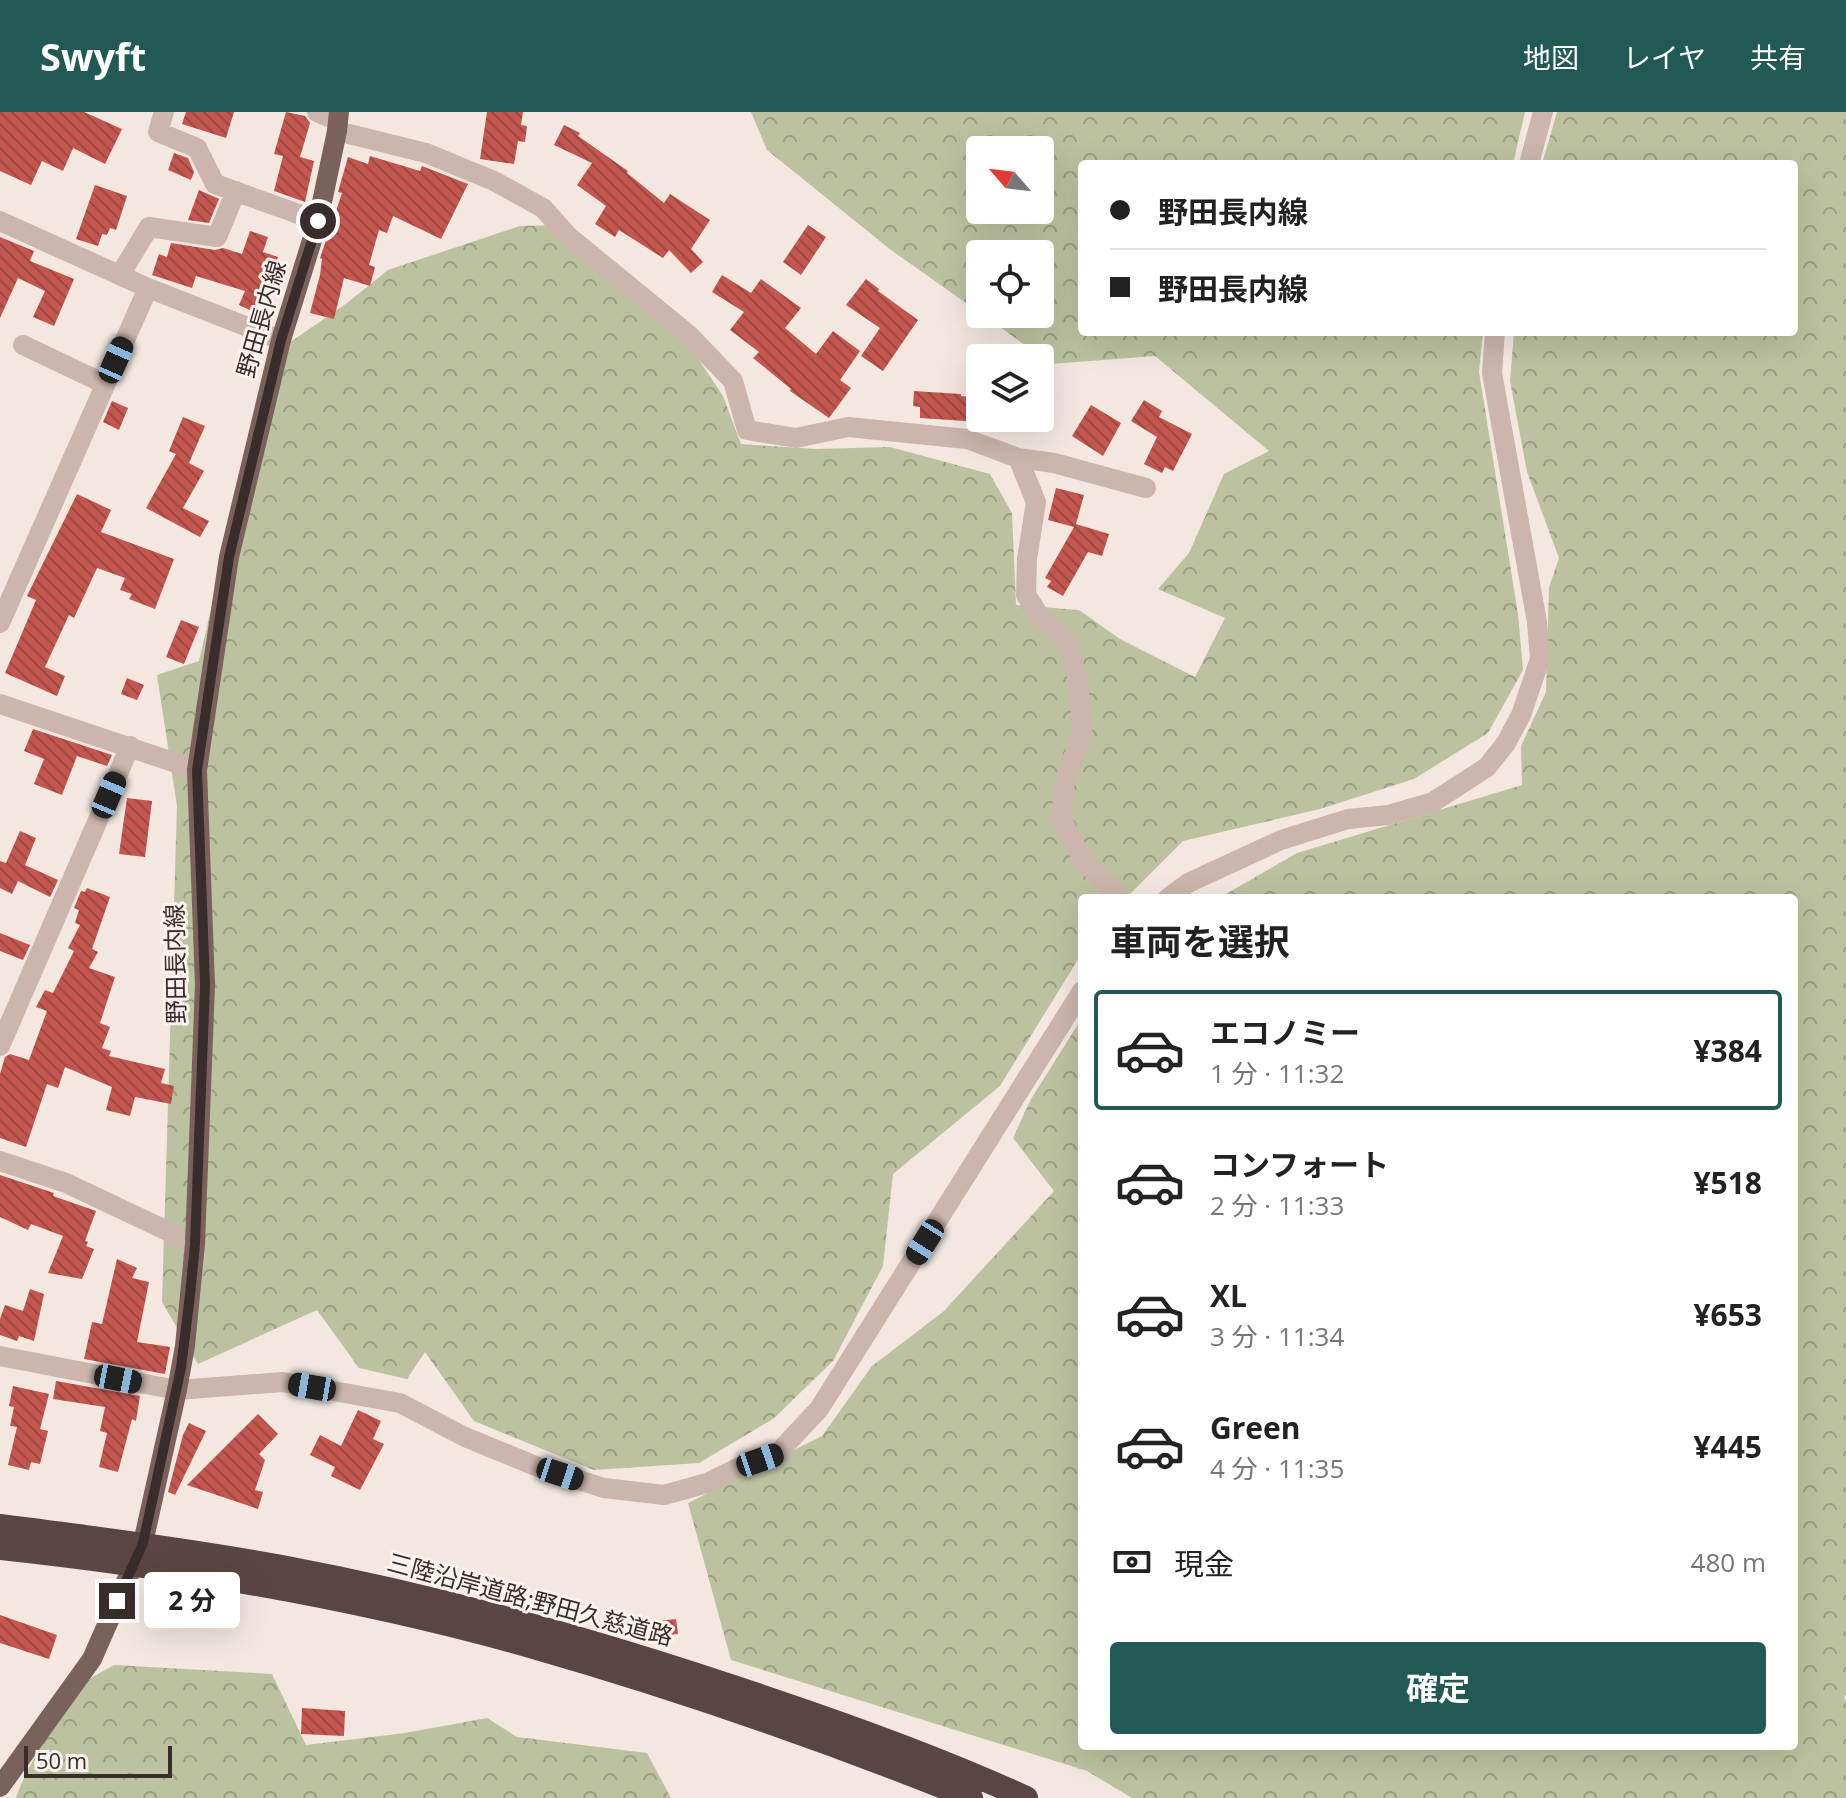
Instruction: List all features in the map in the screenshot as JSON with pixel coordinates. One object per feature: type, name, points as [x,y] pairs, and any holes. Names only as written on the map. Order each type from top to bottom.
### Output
[{"type":"highway","name":"三陸沿岸道路;野田久慈道路","points":[[0,1526],[93,1548],[166,1559],[298,1571],[542,1628],[683,1669],[826,1718],[1026,1798]]},
{"type":"highway","name":"三陸沿岸道路;野田久慈道路","points":[[0,1548],[93,1548]]},
{"type":"highway","name":"三陸沿岸道路;野田久慈道路","points":[[166,1559],[527,1645],[680,1692],[848,1749],[971,1798]]},
{"type":"main road","name":"野田長内線","points":[[0,1787],[92,1659],[143,1543],[177,1390],[185,1346],[195,1244],[205,985],[197,770],[229,557],[281,340],[318,221],[338,122]]},
{"type":"street","points":[[164,112],[158,132],[197,148],[215,184],[318,221]]},
{"type":"street","points":[[317,112],[494,181],[543,208],[568,236],[689,335],[733,381],[747,430],[796,438],[848,427],[967,439],[1018,458],[1054,463],[1146,488]]},
{"type":"street","points":[[1530,160],[1543,112]]},
{"type":"street","points":[[120,275],[149,227],[217,237],[236,191]]},
{"type":"street","points":[[0,221],[148,288],[281,340]]},
{"type":"street","points":[[0,623],[148,288]]},
{"type":"street","points":[[1173,894],[1188,883],[1281,840],[1348,819],[1388,815],[1433,802],[1487,767],[1506,743],[1521,715],[1540,659],[1537,622],[1492,373],[1495,336]]},
{"type":"street","points":[[23,345],[105,384]]},
{"type":"street","points":[[1018,458],[1036,502],[1027,559],[1026,595],[1041,618],[1067,642],[1078,679],[1082,732],[1065,781],[1061,818],[1083,860],[1116,894]]},
{"type":"street","points":[[0,704],[197,770]]},
{"type":"street","points":[[0,1046],[130,746]]},
{"type":"street","points":[[0,1356],[177,1390],[283,1382],[400,1403],[465,1437],[538,1467],[604,1488],[664,1495],[707,1483],[744,1465],[777,1454],[826,1398],[1078,997]]},
{"type":"street","points":[[0,1161],[66,1183],[195,1244]]},
{"type":"green space","points":[[751,112],[1525,112],[1514,160],[1078,160],[1078,336],[1483,336],[1479,372],[1518,614],[1523,670],[1488,733],[1414,779],[1320,809],[1183,841],[1130,894],[1078,894],[1078,959],[1000,1086],[893,1174],[883,1266],[833,1361],[773,1419],[699,1463],[594,1470],[474,1421],[425,1352],[407,1379],[359,1368],[317,1310],[198,1364],[162,1302],[177,806],[157,675],[199,661],[270,356],[347,303],[388,270],[520,226],[562,225],[660,301],[723,396],[741,444],[817,449],[890,447],[990,474],[1012,513],[1016,605],[1079,610],[1120,639],[1195,677],[1225,618],[1158,589],[1189,553],[1224,474],[1269,451],[1155,356],[1054,364],[1054,344],[1023,344],[1001,328],[1054,328],[1054,240],[966,240],[966,303],[891,250],[767,150]]},
{"type":"green space","points":[[1557,112],[1846,112],[1846,1798],[1132,1798],[1087,1771],[731,1660],[688,1503],[822,1436],[872,1366],[944,1311],[1054,1191],[1013,1138],[1031,1099],[1078,1024],[1078,1750],[1798,1750],[1798,894],[1226,894],[1297,853],[1522,785],[1521,746],[1546,692],[1549,587],[1559,558],[1527,472],[1510,381],[1514,336],[1798,336],[1798,160],[1543,160]]},
{"type":"green space","points":[[114,1665],[272,1674],[306,1745],[405,1733],[487,1718],[517,1737],[647,1753],[671,1798],[16,1798],[37,1754],[69,1703],[87,1681]]},
{"type":"building","points":[[0,112],[84,112],[122,129],[105,164],[73,148],[63,171],[42,161],[31,185],[0,171]]},
{"type":"building","points":[[186,112],[234,112],[226,138],[182,124]]},
{"type":"building","points":[[286,112],[305,116],[310,123],[300,157],[314,161],[305,202],[274,191],[283,156],[274,154]]},
{"type":"building","points":[[487,112],[523,112],[521,125],[527,126],[525,142],[518,141],[514,164],[480,159]]},
{"type":"building","points":[[564,125],[580,133],[578,136],[628,171],[664,203],[670,194],[710,220],[691,249],[703,262],[691,273],[669,250],[663,258],[619,230],[615,237],[595,224],[606,206],[577,185],[592,163],[554,145]]},
{"type":"building","points":[[174,153],[188,158],[194,172],[191,180],[168,170]]},
{"type":"building","points":[[370,156],[420,171],[422,166],[468,184],[441,239],[393,216],[387,233],[379,230],[369,265],[375,267],[370,286],[344,278],[334,319],[310,313],[320,275],[320,258],[342,193],[338,192],[348,157],[368,164]]},
{"type":"building","points":[[95,185],[127,196],[116,230],[110,228],[107,235],[102,234],[98,246],[76,239]]},
{"type":"building","points":[[199,190],[219,199],[209,223],[188,220]]},
{"type":"building","points":[[808,225],[826,237],[801,275],[783,262]]},
{"type":"building","points":[[250,231],[268,237],[263,252],[278,257],[254,312],[239,305],[245,291],[196,276],[192,288],[152,275],[159,254],[167,257],[171,243],[215,250],[223,248],[242,254]]},
{"type":"building","points":[[0,237],[34,251],[30,261],[74,279],[54,326],[33,317],[45,291],[18,278],[0,318]]},
{"type":"building","points":[[722,275],[751,293],[761,279],[801,308],[785,328],[816,354],[833,331],[860,351],[840,380],[851,388],[829,418],[790,391],[753,358],[759,352],[730,330],[744,312],[712,292]]},
{"type":"building","points":[[866,279],[918,320],[883,371],[861,356],[880,328],[846,305]]},
{"type":"building","points":[[914,391],[961,394],[966,397],[966,421],[920,418],[920,407],[913,406]]},
{"type":"building","points":[[1144,400],[1162,411],[1159,417],[1192,434],[1173,471],[1165,467],[1162,473],[1144,464],[1157,437],[1131,421]]},
{"type":"building","points":[[112,401],[128,408],[119,430],[103,422]]},
{"type":"building","points":[[1091,405],[1121,423],[1103,456],[1072,436]]},
{"type":"building","points":[[183,417],[205,426],[189,463],[204,471],[183,508],[209,521],[200,537],[146,508],[176,454],[169,451]]},
{"type":"building","points":[[1056,488],[1084,495],[1076,524],[1109,534],[1102,556],[1088,552],[1063,596],[1047,587],[1051,581],[1045,578],[1074,527],[1048,520]]},
{"type":"building","points":[[77,494],[111,510],[101,532],[174,559],[155,609],[129,599],[132,594],[120,590],[125,578],[97,568],[74,618],[69,615],[45,667],[65,676],[57,696],[5,673],[36,600],[27,596]]},
{"type":"building","points":[[181,620],[199,627],[184,664],[166,657]]},
{"type":"building","points":[[127,678],[144,685],[137,700],[121,694]]},
{"type":"building","points":[[33,729],[112,755],[107,766],[77,756],[62,795],[34,784],[44,759],[24,751]]},
{"type":"building","points":[[127,798],[152,801],[145,857],[119,854]]},
{"type":"building","points":[[20,831],[36,838],[25,865],[58,880],[50,897],[18,881],[12,894],[0,888],[0,861],[6,863]]},
{"type":"building","points":[[87,888],[110,897],[92,949],[98,952],[89,968],[115,977],[100,1023],[110,1027],[102,1048],[111,1051],[109,1056],[165,1069],[161,1083],[174,1086],[171,1104],[135,1097],[130,1116],[106,1110],[112,1087],[65,1067],[58,1088],[47,1084],[26,1147],[0,1138],[0,1074],[5,1057],[10,1054],[29,1060],[47,1011],[36,1007],[45,990],[53,993],[74,951],[68,948],[80,925],[75,923],[79,910],[74,908],[81,891],[85,892]]},
{"type":"building","points":[[0,933],[30,945],[23,960],[0,951]]},
{"type":"building","points":[[0,1175],[96,1211],[85,1241],[88,1242],[86,1246],[94,1249],[82,1279],[48,1273],[63,1236],[31,1224],[28,1230],[0,1217]]},
{"type":"building","points":[[117,1259],[137,1268],[132,1278],[149,1282],[137,1342],[170,1347],[165,1374],[84,1359],[92,1322],[102,1324]]},
{"type":"building","points":[[30,1289],[44,1294],[34,1341],[19,1336],[17,1341],[0,1335],[0,1319],[5,1305],[23,1311]]},
{"type":"building","points":[[56,1381],[140,1396],[136,1421],[132,1419],[118,1472],[99,1467],[107,1433],[100,1431],[105,1407],[53,1399]]},
{"type":"building","points":[[13,1386],[49,1394],[40,1429],[48,1431],[40,1464],[31,1462],[29,1470],[8,1465],[17,1427],[10,1426],[14,1407],[9,1406]]},
{"type":"building","points":[[358,1410],[381,1421],[373,1439],[384,1444],[360,1490],[331,1476],[335,1467],[310,1455],[320,1435],[341,1446]]},
{"type":"building","points":[[258,1414],[278,1434],[259,1454],[265,1460],[255,1490],[263,1492],[258,1509],[187,1485]]},
{"type":"building","points":[[189,1423],[206,1431],[175,1495],[168,1492]]},
{"type":"building","points":[[0,1615],[57,1635],[49,1659],[0,1643]]},
{"type":"building","points":[[676,1619],[678,1634],[661,1636],[659,1621]]},
{"type":"building","points":[[302,1708],[345,1711],[344,1736],[301,1734]]},
{"type":"route","points":[[117,1601],[143,1543],[170,1421],[185,1346],[195,1244],[205,985],[197,770],[229,557],[281,340],[318,221]]}]
